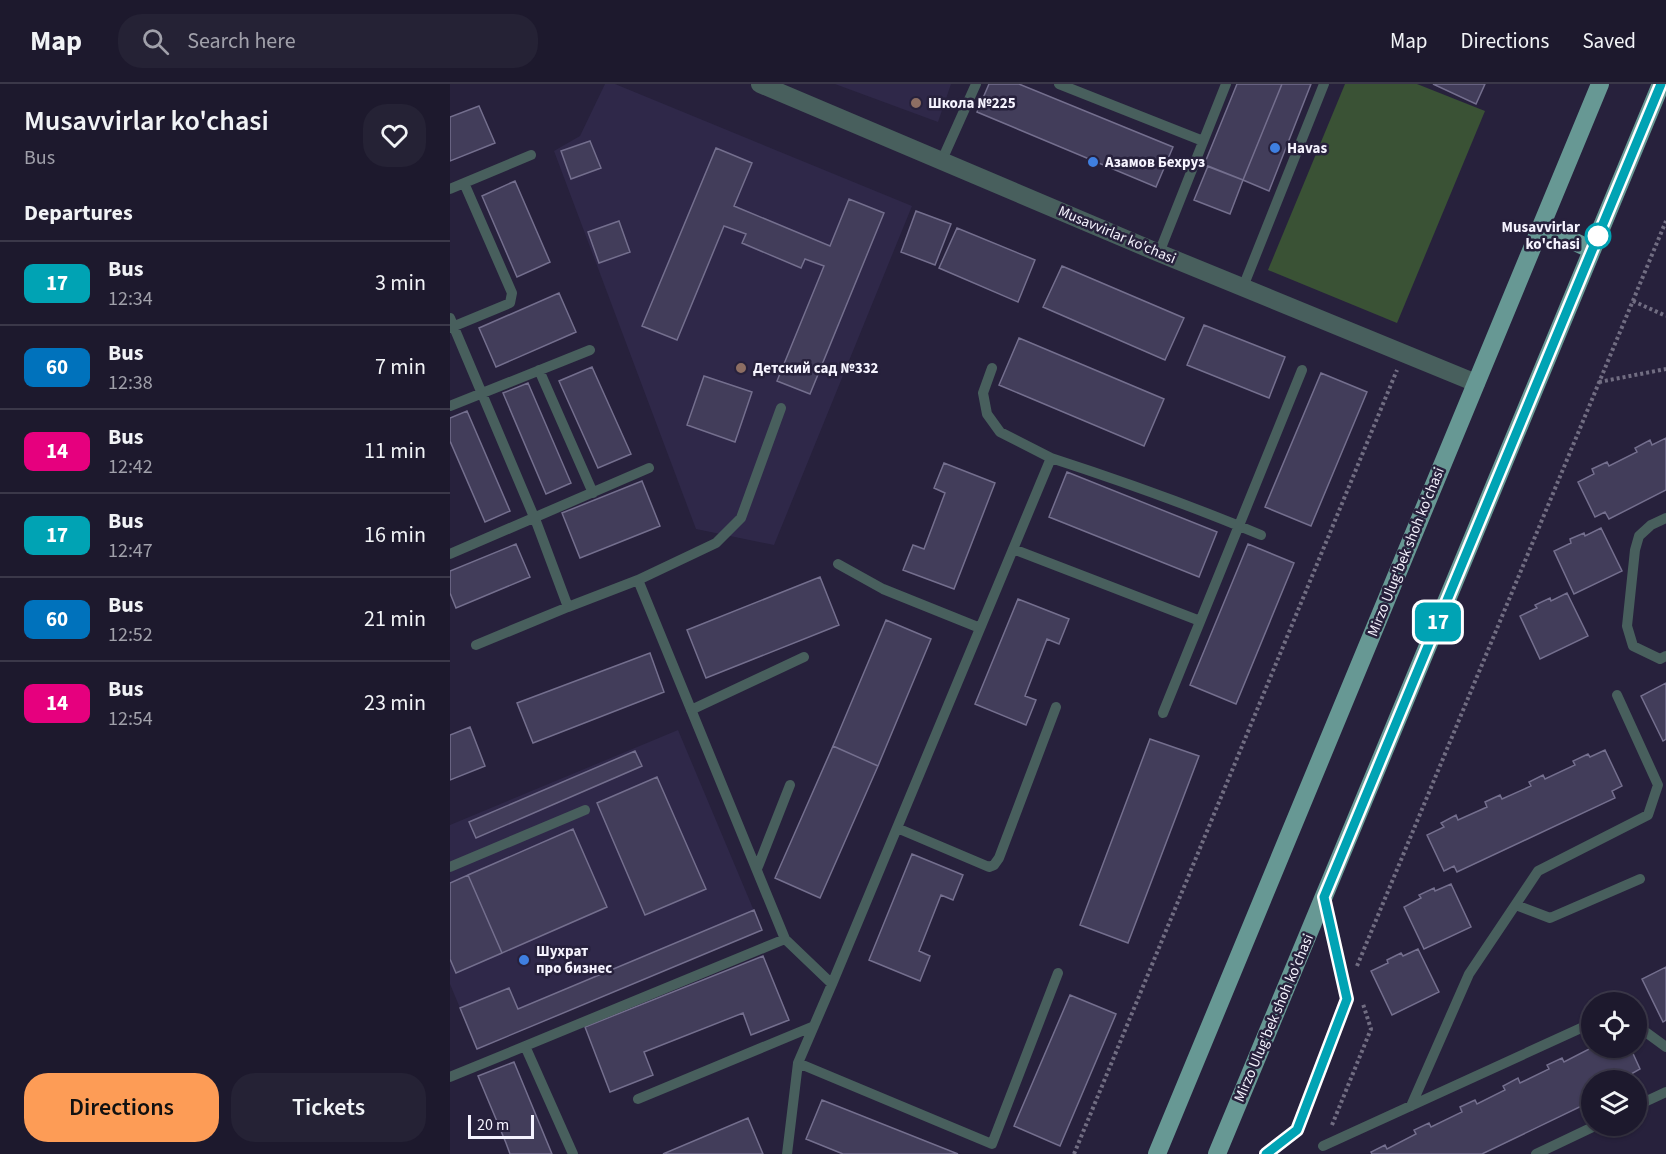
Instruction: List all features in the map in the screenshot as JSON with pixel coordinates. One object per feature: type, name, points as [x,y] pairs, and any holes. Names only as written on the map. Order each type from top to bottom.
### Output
[{"type":"main road","name":"Mirzo Ulug'bek shoh ko'chasi","points":[[1157,1154],[1600,84]]},
{"type":"main road","name":"Mirzo Ulug'bek shoh ko'chasi","points":[[1217,1154],[1661,84]]},
{"type":"main road","points":[[1541,226],[1592,250]]},
{"type":"street","name":"Musavvirlar ko'chasi","points":[[760,84],[1159,253],[1476,383]]},
{"type":"lane","points":[[942,160],[976,84]]},
{"type":"lane","points":[[1059,84],[1203,141]]},
{"type":"lane","points":[[1159,253],[1226,84]]},
{"type":"lane","points":[[1243,287],[1324,84]]},
{"type":"lane","points":[[450,189],[531,155]]},
{"type":"lane","points":[[464,183],[512,293],[510,303],[451,324],[534,518],[568,607]]},
{"type":"lane","points":[[450,406],[590,350]]},
{"type":"lane","points":[[992,368],[983,393],[987,414],[1000,432],[1050,458],[1217,516],[1261,535]]},
{"type":"lane","points":[[539,370],[592,493]]},
{"type":"lane","points":[[1163,712],[1302,370]]},
{"type":"lane","points":[[476,645],[638,580],[716,543],[741,518],[781,408]]},
{"type":"lane","points":[[787,1154],[798,1063],[1050,458]]},
{"type":"lane","points":[[450,554],[649,468]]},
{"type":"lane","points":[[1666,518],[1652,525],[1639,536],[1635,550],[1627,626],[1633,645],[1660,659],[1666,656]]},
{"type":"lane","points":[[1013,549],[1200,621]]},
{"type":"lane","points":[[838,564],[883,589],[980,628]]},
{"type":"lane","points":[[638,580],[785,939],[832,984]]},
{"type":"lane","points":[[691,710],[804,657]]},
{"type":"lane","points":[[1411,1106],[1469,974],[1539,871],[1648,815],[1662,783],[1617,694]]},
{"type":"lane","points":[[897,828],[989,867],[994,865],[999,858],[1056,707]]},
{"type":"lane","points":[[757,869],[790,784]]},
{"type":"lane","points":[[450,867],[585,810]]},
{"type":"lane","points":[[1516,905],[1550,918],[1640,879]]},
{"type":"lane","points":[[1266,1154],[1297,1130],[1347,999],[1324,897]]},
{"type":"lane","points":[[450,1077],[785,939]]},
{"type":"lane","points":[[798,1063],[991,1149],[1058,973]]},
{"type":"lane","points":[[638,1099],[814,1026]]},
{"type":"lane","points":[[1323,1146],[1581,1028]]},
{"type":"lane","points":[[1647,1033],[1666,1047]]},
{"type":"lane","points":[[525,1046],[573,1154]]},
{"type":"lane","points":[[1647,1101],[1666,1092]]},
{"type":"lane","points":[[1536,1154],[1581,1133]]},
{"type":"path","points":[[1353,975],[1666,221]]},
{"type":"path","points":[[1632,301],[1666,316]]},
{"type":"path","points":[[1074,1154],[1399,365]]},
{"type":"path","points":[[1599,382],[1666,369]]},
{"type":"path","points":[[1323,1146],[1371,1029],[1360,997]]},
{"type":"shaded area","name":"Детский сад №332","points":[[605,84],[615,84],[912,206],[774,545],[696,529],[554,151],[580,136]]},
{"type":"shaded area","name":"Школа №225","points":[[835,84],[951,84],[938,122]]},
{"type":"shaded area","points":[[678,730],[762,930],[477,1049],[450,984],[450,825]]},
{"type":"green space","points":[[1345,84],[1417,84],[1485,111],[1397,323],[1268,270]]},
{"type":"building","points":[[989,84],[1019,84],[1173,147],[1156,187],[977,112]]},
{"type":"building","points":[[1237,84],[1282,84],[1243,180],[1204,165]]},
{"type":"building","points":[[1282,84],[1311,84],[1269,191],[1243,180]]},
{"type":"building","points":[[1433,84],[1485,84],[1476,104]]},
{"type":"building","points":[[479,106],[495,143],[450,161],[450,117]]},
{"type":"building","points":[[590,141],[601,168],[571,179],[561,151]]},
{"type":"building","points":[[716,148],[752,163],[734,206],[830,246],[849,199],[884,213],[810,394],[777,381],[824,266],[805,259],[801,268],[742,243],[746,234],[724,226],[677,340],[642,326]]},
{"type":"building","points":[[1208,166],[1243,180],[1230,214],[1194,200]]},
{"type":"building","points":[[515,181],[550,262],[517,277],[482,196]]},
{"type":"building","points":[[916,211],[951,224],[935,265],[901,252]]},
{"type":"building","points":[[619,221],[630,252],[599,263],[588,232]]},
{"type":"building","points":[[957,228],[1035,260],[1018,302],[939,268]]},
{"type":"building","points":[[1062,266],[1184,318],[1165,360],[1043,307]]},
{"type":"building","points":[[559,293],[576,332],[496,367],[479,328]]},
{"type":"building","points":[[1204,325],[1285,357],[1269,398],[1187,365]]},
{"type":"building","points":[[1019,338],[1164,399],[1144,446],[999,385]]},
{"type":"building","points":[[592,367],[631,454],[598,468],[559,381]]},
{"type":"building","points":[[1321,373],[1367,392],[1311,526],[1265,507]]},
{"type":"building","points":[[704,376],[752,392],[735,442],[687,425]]},
{"type":"building","points":[[528,383],[571,483],[546,494],[503,393]]},
{"type":"building","points":[[467,411],[510,511],[485,522],[450,441],[450,418]]},
{"type":"building","points":[[1666,438],[1666,490],[1609,519],[1605,512],[1595,517],[1578,482],[1594,474],[1592,469],[1607,462],[1609,466],[1637,452],[1635,448],[1650,440],[1652,445]]},
{"type":"building","points":[[944,463],[995,483],[954,589],[903,570],[913,545],[924,549],[945,493],[934,488]]},
{"type":"building","points":[[1067,472],[1217,532],[1199,577],[1049,517]]},
{"type":"building","points":[[642,481],[660,526],[580,558],[562,513]]},
{"type":"building","points":[[1601,528],[1622,571],[1574,594],[1554,551],[1571,543],[1570,539],[1584,533],[1585,536]]},
{"type":"building","points":[[516,544],[530,577],[456,608],[450,593],[450,571]]},
{"type":"building","points":[[1248,544],[1294,563],[1236,704],[1190,685]]},
{"type":"building","points":[[820,577],[839,625],[706,678],[687,630]]},
{"type":"building","points":[[1567,593],[1588,636],[1540,659],[1520,616],[1537,608],[1535,605],[1550,598],[1551,601]]},
{"type":"building","points":[[1018,599],[1069,619],[1059,644],[1047,639],[1025,696],[1036,700],[1026,725],[975,704]]},
{"type":"building","points":[[886,620],[931,639],[878,766],[833,746]]},
{"type":"building","points":[[650,653],[664,692],[533,743],[517,703]]},
{"type":"building","points":[[1666,683],[1666,739],[1663,741],[1641,696]]},
{"type":"building","points":[[470,727],[485,766],[450,780],[450,735]]},
{"type":"building","points":[[1150,739],[1199,756],[1128,943],[1080,925]]},
{"type":"building","points":[[833,746],[878,766],[820,898],[775,878]]},
{"type":"building","points":[[1605,750],[1622,786],[1612,791],[1615,798],[1457,872],[1454,866],[1444,871],[1427,835],[1444,827],[1441,823],[1456,815],[1458,820],[1487,807],[1485,802],[1500,795],[1502,799],[1531,786],[1529,782],[1543,775],[1545,779],[1575,765],[1573,761]]},
{"type":"building","points":[[635,751],[642,766],[476,838],[469,822]]},
{"type":"building","points":[[657,777],[706,889],[645,915],[597,803]]},
{"type":"building","points":[[573,829],[607,907],[502,953],[468,875]]},
{"type":"building","points":[[912,854],[963,875],[953,900],[941,895],[919,951],[930,956],[920,981],[869,960]]},
{"type":"building","points":[[468,875],[502,953],[456,973],[450,959],[450,883]]},
{"type":"building","points":[[1451,884],[1471,927],[1424,949],[1404,907],[1421,898],[1419,895]]},
{"type":"building","points":[[754,910],[762,930],[477,1049],[460,1008],[509,988],[518,1009]]},
{"type":"building","points":[[1418,949],[1439,992],[1392,1015],[1371,971],[1388,963],[1387,960],[1401,953],[1403,956]]},
{"type":"building","points":[[763,956],[789,1020],[751,1035],[743,1013],[644,1052],[653,1075],[610,1092],[585,1027]]},
{"type":"building","points":[[1666,967],[1666,1020],[1663,1022],[1642,979]]},
{"type":"building","points":[[1070,995],[1116,1014],[1060,1146],[1014,1126]]},
{"type":"building","points":[[1581,1053],[1581,1058],[1635,1058],[1640,1069],[1581,1070],[1581,1106],[1482,1154],[1372,1154],[1371,1152],[1385,1145],[1387,1149],[1416,1134],[1414,1130],[1429,1123],[1431,1127],[1462,1112],[1460,1107],[1475,1100],[1477,1104],[1505,1090],[1503,1086],[1518,1078],[1520,1083],[1549,1069],[1547,1065],[1562,1058],[1564,1062]]},
{"type":"building","points":[[514,1062],[552,1154],[510,1154],[478,1076]]},
{"type":"building","points":[[822,1100],[958,1154],[843,1154],[806,1139]]},
{"type":"building","points":[[748,1118],[763,1154],[663,1154]]},
{"type":"bus line","name":"17","points":[[1266,1154],[1297,1130],[1347,999],[1324,897],[1661,84]]},
{"type":"place","name":"Школа №225","points":[[916,103]]},
{"type":"place","name":"Havas","points":[[1275,148]]},
{"type":"place","name":"Азамов Бехруз","points":[[1093,162]]},
{"type":"place","name":"Musavvirlar ko'chasi","points":[[1598,236]]},
{"type":"place","name":"Детский сад №332","points":[[741,368]]},
{"type":"place","name":"Шухрат про бизнес","points":[[524,960]]}]
